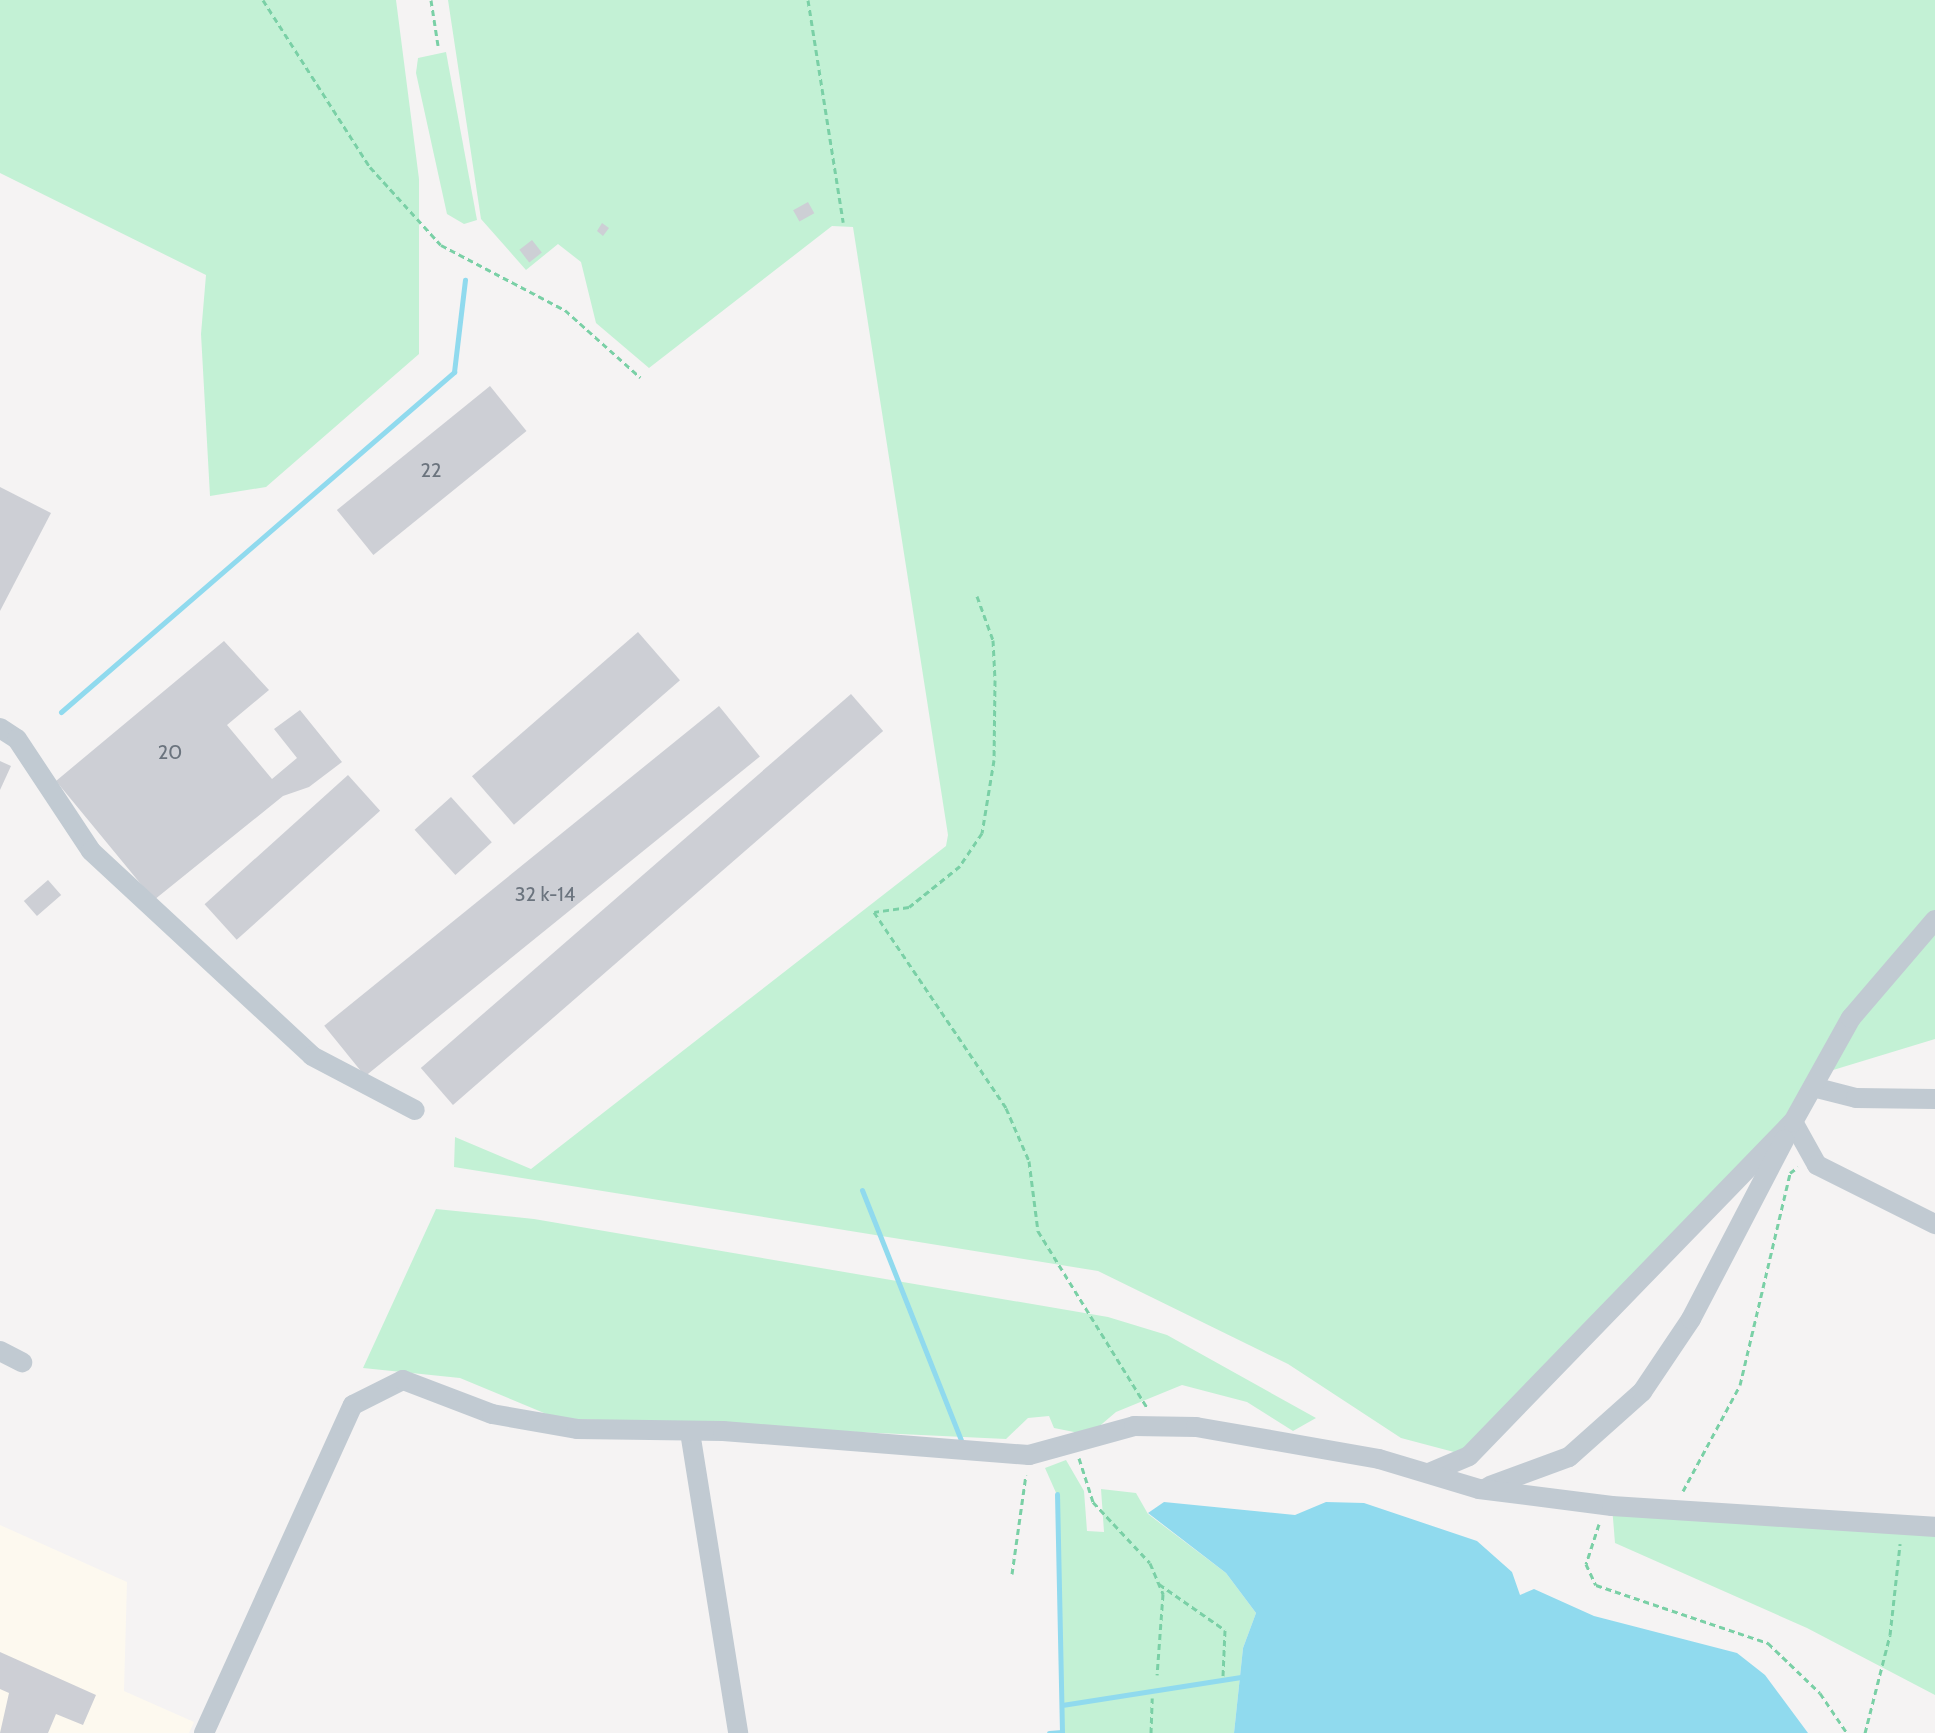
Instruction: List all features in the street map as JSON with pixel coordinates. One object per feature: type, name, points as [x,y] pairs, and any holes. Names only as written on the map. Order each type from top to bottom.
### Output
[{"type":"street","points":[[0,728],[17,739],[91,851],[312,1056],[415,1110]]},
{"type":"street","points":[[1479,1489],[1569,1457],[1642,1392],[1691,1319],[1851,1018],[1935,920]]},
{"type":"street","points":[[1813,1087],[1856,1098],[1935,1099]]},
{"type":"street","points":[[1793,1122],[1817,1165],[1935,1224]]},
{"type":"street","points":[[1429,1473],[1469,1456],[1793,1122]]},
{"type":"street","points":[[0,1351],[22,1362]]},
{"type":"street","points":[[204,1733],[327,1453],[353,1405],[372,1390],[403,1380],[524,1423],[1029,1455],[1075,1447],[1104,1432],[1157,1426],[1261,1435],[1429,1473],[1479,1489],[1606,1505],[1935,1527]]},
{"type":"street","points":[[690,1432],[738,1733]]},
{"type":"path","points":[[263,0],[370,167],[441,245],[565,310],[640,377]]},
{"type":"path","points":[[431,0],[438,45]]},
{"type":"path","points":[[808,0],[843,222]]},
{"type":"path","points":[[977,596],[993,640],[995,680],[994,760],[982,833],[960,866],[909,907],[874,912],[1006,1108],[1029,1161],[1038,1231],[1157,1426]]},
{"type":"path","points":[[1676,1509],[1740,1385],[1790,1173],[1817,1165]]},
{"type":"path","points":[[1075,1447],[1093,1502],[1150,1563],[1159,1584],[1157,1675]]},
{"type":"path","points":[[1012,1574],[1029,1455]]},
{"type":"path","points":[[1606,1505],[1586,1564],[1596,1585],[1768,1643],[1820,1693],[1847,1733]]},
{"type":"path","points":[[1865,1733],[1890,1635],[1902,1524]]},
{"type":"path","points":[[1159,1584],[1225,1630],[1223,1676]]},
{"type":"path","points":[[1151,1733],[1152,1698]]},
{"type":"shaded area","points":[[0,1525],[127,1582],[124,1691],[194,1722],[189,1733],[0,1733]]},
{"type":"green space","points":[[0,0],[396,0],[419,179],[419,354],[266,487],[210,496],[201,334],[206,275],[0,173]]},
{"type":"green space","points":[[448,0],[1935,0],[1935,1039],[1820,1074],[1793,1122],[1469,1456],[1401,1438],[1288,1364],[1098,1271],[454,1167],[455,1137],[531,1169],[946,846],[948,835],[853,227],[832,226],[649,368],[596,323],[581,262],[558,244],[526,270],[481,219]]},
{"type":"green space","points":[[446,52],[477,220],[464,224],[447,214],[416,73],[418,58]]},
{"type":"green space","points":[[436,1209],[534,1219],[1108,1317],[1167,1335],[1316,1418],[1293,1431],[1247,1402],[1182,1385],[1116,1412],[1089,1435],[1054,1428],[1049,1416],[1028,1418],[1006,1439],[556,1418],[460,1378],[363,1368]]},
{"type":"green space","points":[[1066,1460],[1084,1491],[1087,1531],[1104,1532],[1101,1489],[1136,1493],[1148,1514],[1226,1573],[1256,1613],[1243,1648],[1234,1733],[1061,1733],[1057,1495],[1045,1468]]},
{"type":"green space","points":[[1612,1506],[1935,1527],[1935,1695],[1807,1628],[1615,1543]]},
{"type":"water","points":[[1164,1502],[1295,1515],[1326,1502],[1364,1503],[1477,1541],[1512,1572],[1520,1595],[1534,1589],[1594,1616],[1737,1653],[1765,1675],[1808,1733],[1234,1733],[1243,1648],[1256,1613],[1226,1573],[1148,1513]]},
{"type":"building","points":[[808,202],[814,213],[799,222],[793,210]]},
{"type":"building","points":[[602,223],[609,228],[603,236],[597,231]]},
{"type":"building","points":[[532,240],[542,253],[529,262],[519,250]]},
{"type":"building","points":[[490,386],[527,431],[373,555],[337,510]]},
{"type":"building","points":[[0,487],[51,513],[0,611]]},
{"type":"building","points":[[638,632],[680,680],[514,825],[472,776]]},
{"type":"building","points":[[224,641],[269,690],[227,725],[272,779],[297,758],[274,729],[300,710],[342,762],[309,787],[283,796],[154,900],[56,781]]},
{"type":"building","points":[[851,694],[883,731],[453,1105],[421,1068]]},
{"type":"building","points":[[719,706],[760,757],[365,1076],[324,1026]]},
{"type":"building","points":[[0,761],[11,766],[0,790]]},
{"type":"building","points":[[348,775],[380,811],[237,940],[205,904]]},
{"type":"building","points":[[451,797],[492,842],[455,875],[415,830]]},
{"type":"building","points":[[48,880],[61,895],[37,916],[24,901]]},
{"type":"building","points":[[0,1652],[96,1695],[83,1725],[56,1714],[48,1733],[0,1733],[9,1693],[0,1689]]},
{"type":"waterway","points":[[61,712],[454,372],[465,280]]},
{"type":"waterway","points":[[862,1190],[961,1440]]},
{"type":"waterway","points":[[1049,1733],[1062,1732],[1057,1494]]},
{"type":"waterway","points":[[1062,1705],[1241,1677]]}]
